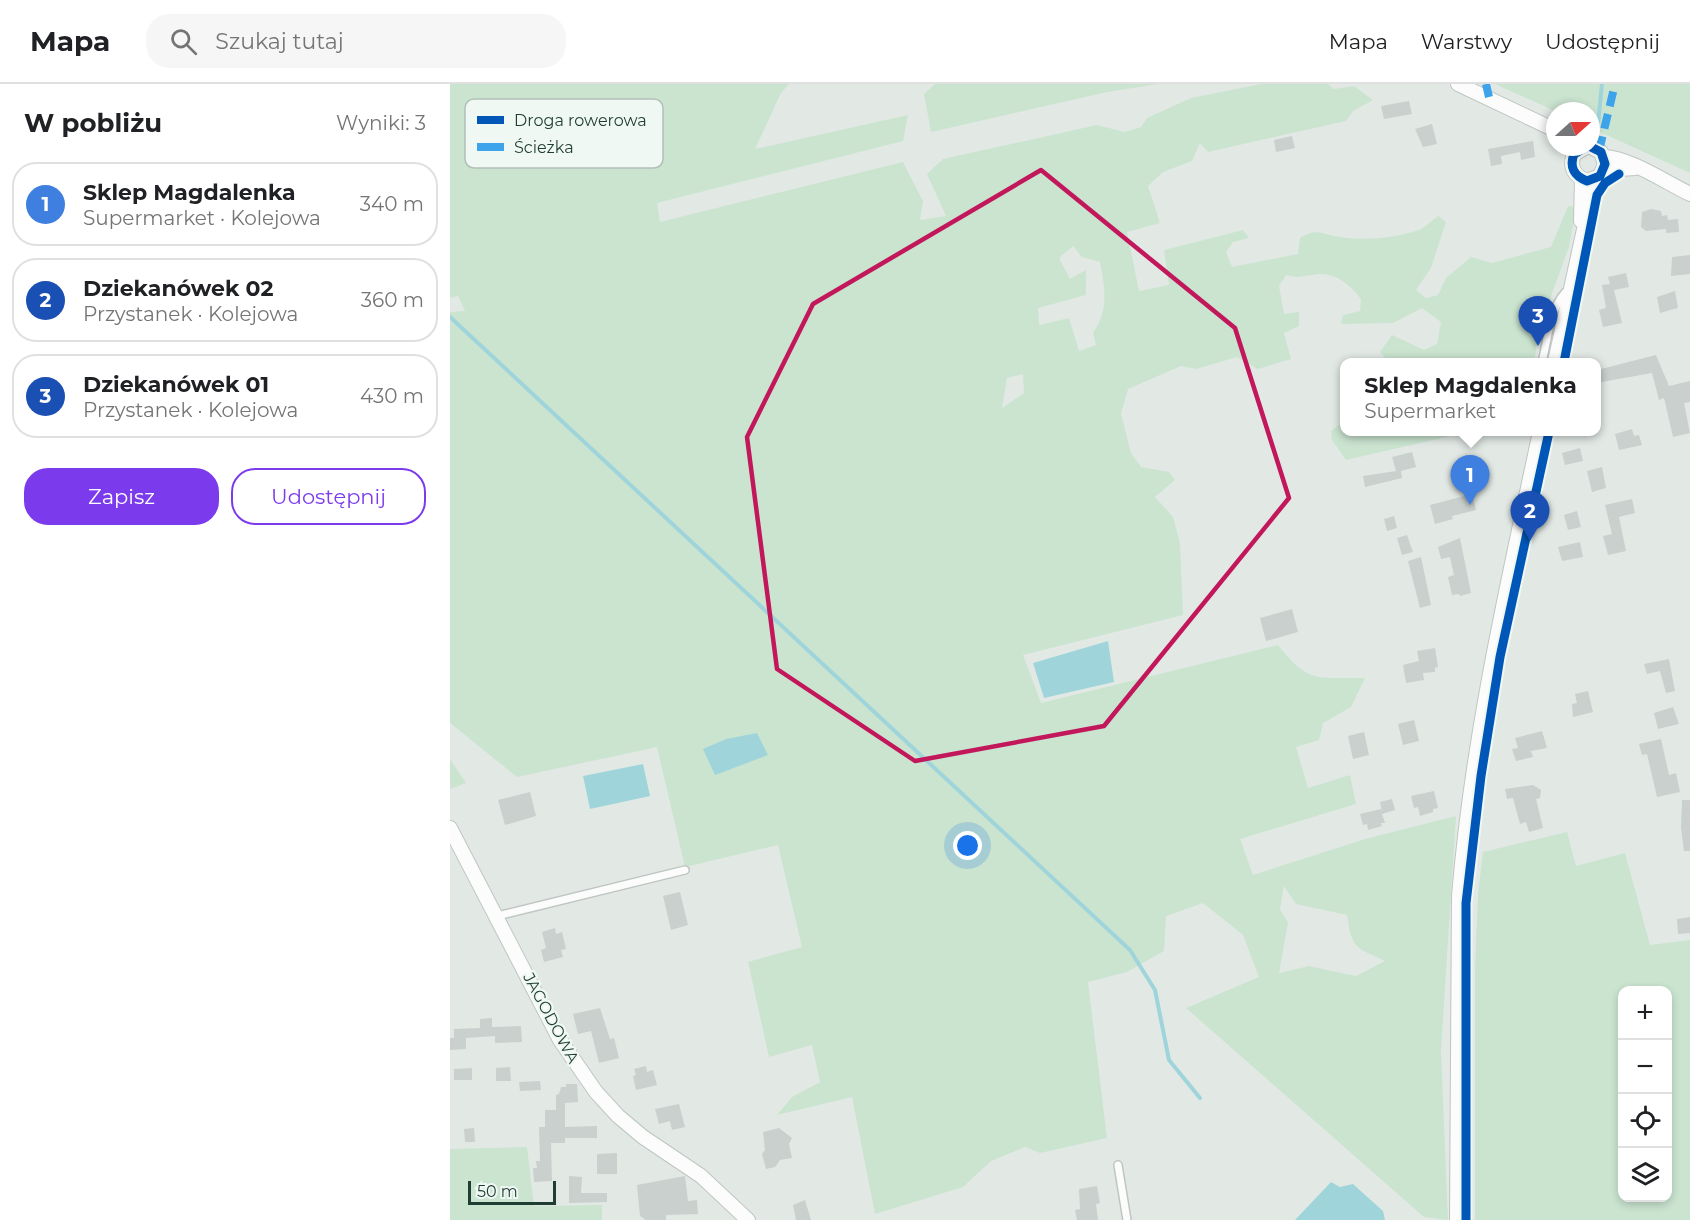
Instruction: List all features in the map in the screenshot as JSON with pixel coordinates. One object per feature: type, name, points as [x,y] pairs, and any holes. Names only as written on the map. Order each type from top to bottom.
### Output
[{"type":"street","points":[[1458,84],[1546,126]]},
{"type":"street","points":[[1575,156],[1572,167],[1596,171],[1635,168],[1690,194]]},
{"type":"street","points":[[1555,358],[1582,232],[1588,217],[1596,171],[1593,156]]},
{"type":"street","points":[[1457,1220],[1459,896],[1482,714],[1539,436]]},
{"type":"street","name":"JAGODOWA","points":[[450,828],[560,1040],[596,1092],[643,1137],[716,1187],[748,1220]]},
{"type":"lane","points":[[1543,358],[1558,304],[1563,293],[1570,288]]},
{"type":"lane","points":[[497,916],[685,870]]},
{"type":"lane","points":[[1118,1165],[1127,1220]]},
{"type":"highlighted area","points":[[1041,170],[1235,328],[1289,498],[1104,726],[915,761],[777,669],[747,437],[813,304]]},
{"type":"green space","points":[[450,84],[789,84],[781,93],[755,149],[908,115],[903,141],[657,203],[660,222],[903,162],[923,201],[920,220],[946,216],[927,174],[943,159],[1097,125],[1125,132],[1141,127],[1147,118],[1191,98],[1261,84],[1328,84],[1334,89],[1354,86],[1373,100],[1353,111],[1346,121],[1208,152],[1200,143],[1192,161],[1163,172],[1148,186],[1160,223],[1127,232],[1139,291],[1169,285],[1164,250],[1243,230],[1249,238],[1233,242],[1226,252],[1232,267],[1298,254],[1300,238],[1312,233],[1360,239],[1390,237],[1419,230],[1438,216],[1446,222],[1431,268],[1416,290],[1426,298],[1438,295],[1446,278],[1471,257],[1492,263],[1551,247],[1568,206],[1576,207],[1569,247],[1540,326],[1535,358],[1385,358],[1380,352],[1392,335],[1424,350],[1437,344],[1441,322],[1422,308],[1393,323],[1341,324],[1343,315],[1360,311],[1361,299],[1353,289],[1338,278],[1326,274],[1299,277],[1286,275],[1279,286],[1284,314],[1299,312],[1299,326],[1284,333],[1291,359],[1258,369],[1237,357],[1196,369],[1181,366],[1128,389],[1121,414],[1131,453],[1141,467],[1169,472],[1175,480],[1155,497],[1173,517],[1180,543],[1183,615],[1023,655],[1041,703],[1278,645],[1298,667],[1307,673],[1325,678],[1365,678],[1351,707],[1323,723],[1319,740],[1296,747],[1308,788],[1350,775],[1356,804],[1240,839],[1253,875],[1365,839],[1456,816],[1441,1050],[1448,1220],[1424,1217],[1186,1008],[1259,977],[1243,935],[1203,903],[1166,916],[1164,951],[1127,972],[1088,982],[1107,1138],[1040,1153],[1025,1147],[991,1161],[963,1187],[875,1214],[852,1097],[777,1115],[792,1097],[820,1082],[812,1045],[769,1057],[748,962],[802,947],[778,845],[685,867],[657,747],[517,777],[450,723],[450,312],[465,311],[458,296],[450,298]],"holes":[[[1073,246],[1082,257],[1100,262],[1104,307],[1093,333],[1096,345],[1079,351],[1069,318],[1039,325],[1038,308],[1086,295],[1086,270],[1070,279],[1059,258]],[[1023,374],[1024,393],[1002,408],[1007,378]],[[1284,886],[1296,904],[1347,915],[1351,935],[1357,946],[1385,961],[1356,976],[1309,966],[1279,973],[1288,923],[1280,909]]]},
{"type":"green space","points":[[935,84],[1159,84],[1107,92],[931,132],[924,94]]},
{"type":"green space","points":[[1495,84],[1690,84],[1690,173],[1600,132],[1600,102],[1546,102],[1546,107]]},
{"type":"green space","points":[[1340,424],[1340,436],[1451,436],[1346,460],[1332,440],[1331,431]]},
{"type":"green space","points":[[450,759],[466,783],[450,789]]},
{"type":"green space","points":[[1567,832],[1576,866],[1625,853],[1650,945],[1690,940],[1690,1220],[1475,1220],[1475,967],[1478,893],[1483,852]]},
{"type":"green space","points":[[527,1147],[534,1206],[602,1205],[602,1220],[450,1220],[450,1149]]},
{"type":"water","points":[[1108,641],[1114,682],[1044,698],[1033,663]]},
{"type":"water","points":[[757,733],[768,755],[715,775],[703,749],[726,739]]},
{"type":"water","points":[[643,764],[650,796],[590,809],[583,776]]},
{"type":"water","points":[[1331,1182],[1340,1187],[1353,1184],[1383,1211],[1385,1220],[1295,1220]]},
{"type":"building","points":[[1409,101],[1412,114],[1384,119],[1381,106]]},
{"type":"building","points":[[1432,124],[1437,144],[1423,147],[1415,129]]},
{"type":"building","points":[[1292,136],[1295,148],[1276,152],[1274,140]]},
{"type":"building","points":[[1533,141],[1535,157],[1521,160],[1520,152],[1501,156],[1502,164],[1491,166],[1488,149]]},
{"type":"building","points":[[1651,209],[1661,211],[1662,216],[1667,215],[1668,220],[1678,219],[1679,232],[1666,233],[1666,229],[1646,231],[1641,227],[1642,212]]},
{"type":"building","points":[[1690,255],[1690,274],[1671,276],[1672,257]]},
{"type":"building","points":[[1626,273],[1629,287],[1614,290],[1622,323],[1603,327],[1599,310],[1606,308],[1602,285],[1610,284],[1608,277]]},
{"type":"building","points":[[1675,291],[1678,308],[1660,313],[1657,297]]},
{"type":"building","points":[[1656,355],[1669,386],[1690,381],[1690,402],[1684,403],[1690,433],[1673,437],[1664,398],[1659,400],[1652,373],[1601,382],[1601,369]]},
{"type":"building","points":[[1632,429],[1634,436],[1639,435],[1642,445],[1619,450],[1615,434]]},
{"type":"building","points":[[1580,448],[1583,461],[1565,465],[1562,453]]},
{"type":"building","points":[[1412,452],[1416,467],[1401,471],[1402,478],[1365,487],[1363,476],[1396,471],[1392,457]]},
{"type":"building","points":[[1602,467],[1606,488],[1592,492],[1587,471]]},
{"type":"building","points":[[1472,494],[1476,510],[1452,516],[1453,519],[1435,524],[1430,505]]},
{"type":"building","points":[[1632,499],[1635,513],[1619,517],[1626,551],[1608,555],[1603,536],[1612,534],[1605,505]]},
{"type":"building","points":[[1577,511],[1581,527],[1568,530],[1564,515]]},
{"type":"building","points":[[1394,516],[1397,528],[1387,531],[1384,519]]},
{"type":"building","points":[[1407,535],[1413,552],[1402,555],[1397,538]]},
{"type":"building","points":[[1460,538],[1471,593],[1460,596],[1459,594],[1452,595],[1448,577],[1454,575],[1450,557],[1441,559],[1438,547]]},
{"type":"building","points":[[1580,542],[1583,557],[1562,561],[1558,547]]},
{"type":"building","points":[[1421,557],[1431,605],[1420,608],[1408,561]]},
{"type":"building","points":[[1292,609],[1298,632],[1266,641],[1260,618]]},
{"type":"building","points":[[1435,648],[1438,667],[1435,668],[1435,672],[1423,673],[1424,680],[1406,683],[1403,665],[1419,661],[1417,651]]},
{"type":"building","points":[[1669,659],[1675,691],[1666,693],[1660,671],[1647,674],[1644,664]]},
{"type":"building","points":[[1588,691],[1593,712],[1573,717],[1572,704],[1577,703],[1575,694]]},
{"type":"building","points":[[1673,707],[1679,724],[1658,729],[1654,713]]},
{"type":"building","points":[[1414,720],[1419,741],[1403,745],[1398,724]]},
{"type":"building","points":[[1542,731],[1547,748],[1531,751],[1533,757],[1516,761],[1512,749],[1518,748],[1515,738]]},
{"type":"building","points":[[1364,732],[1369,755],[1353,759],[1348,736]]},
{"type":"building","points":[[1661,739],[1669,775],[1676,773],[1680,792],[1657,797],[1647,754],[1642,755],[1639,744]]},
{"type":"building","points":[[1533,785],[1541,790],[1540,798],[1536,799],[1543,828],[1529,832],[1526,822],[1520,824],[1513,798],[1507,799],[1505,789]]},
{"type":"building","points":[[1434,791],[1438,808],[1420,816],[1418,807],[1414,808],[1411,796]]},
{"type":"building","points":[[530,792],[536,816],[505,825],[498,800]]},
{"type":"building","points":[[1392,799],[1395,810],[1382,814],[1385,823],[1368,830],[1367,824],[1363,825],[1360,814],[1381,809],[1382,812],[1380,802]]},
{"type":"building","points":[[1682,800],[1690,800],[1690,851],[1684,851],[1681,828]]},
{"type":"building","points":[[680,892],[688,925],[671,930],[663,896]]},
{"type":"building","points":[[1690,917],[1690,933],[1678,934],[1677,919]]},
{"type":"building","points":[[555,928],[556,934],[562,932],[566,949],[561,950],[563,957],[544,962],[541,950],[546,948],[542,932]]},
{"type":"building","points":[[600,1008],[610,1039],[614,1038],[619,1058],[599,1063],[591,1031],[578,1034],[573,1014]]},
{"type":"building","points":[[492,1018],[492,1027],[521,1026],[522,1042],[495,1043],[495,1036],[466,1038],[466,1049],[450,1050],[450,1038],[454,1038],[454,1029],[480,1028],[480,1019]]},
{"type":"building","points":[[646,1066],[647,1072],[653,1070],[657,1085],[636,1090],[634,1069]]},
{"type":"building","points":[[510,1067],[511,1081],[496,1081],[496,1068]]},
{"type":"building","points":[[472,1068],[472,1080],[454,1080],[454,1069]]},
{"type":"building","points":[[540,1081],[541,1090],[520,1091],[519,1082]]},
{"type":"building","points":[[566,1084],[577,1084],[578,1102],[565,1103],[565,1127],[597,1126],[597,1138],[565,1138],[565,1143],[551,1143],[552,1181],[534,1182],[533,1168],[537,1168],[536,1161],[540,1161],[539,1127],[545,1127],[545,1110],[556,1110],[556,1095],[559,1094],[561,1087],[566,1087]]},
{"type":"building","points":[[679,1104],[685,1127],[672,1130],[670,1121],[659,1124],[655,1109]]},
{"type":"building","points":[[474,1128],[475,1142],[465,1142],[464,1129]]},
{"type":"building","points":[[779,1128],[792,1138],[789,1144],[792,1158],[780,1160],[775,1167],[766,1169],[762,1154],[765,1150],[763,1132]]},
{"type":"building","points":[[617,1153],[617,1174],[597,1174],[597,1154]]},
{"type":"building","points":[[569,1176],[582,1177],[581,1193],[607,1193],[607,1202],[569,1203]]},
{"type":"building","points":[[685,1176],[688,1201],[697,1200],[698,1214],[666,1215],[666,1220],[646,1220],[640,1216],[637,1185]]},
{"type":"building","points":[[1097,1186],[1100,1203],[1096,1204],[1098,1220],[1077,1220],[1075,1210],[1080,1209],[1079,1189]]},
{"type":"building","points":[[805,1200],[811,1220],[796,1220],[793,1205]]},
{"type":"waterway","points":[[1600,104],[1602,84]]},
{"type":"waterway","points":[[450,317],[1130,950],[1155,990],[1169,1060],[1200,1098]]},
{"type":"marked path","points":[[1486,84],[1489,97]]},
{"type":"marked path","points":[[1600,147],[1615,84]]},
{"type":"cycle path","points":[[1574,156],[1572,167],[1576,174],[1587,181],[1600,176],[1605,164],[1600,152]]},
{"type":"cycle path","points":[[1565,358],[1597,195],[1605,183],[1619,174]]},
{"type":"cycle path","points":[[1466,1220],[1466,903],[1481,776],[1500,657],[1548,436]]},
{"type":"place","name":"Dziekanówek 01","points":[[1538,346]]},
{"type":"place","name":"Sklep Magdalenka","points":[[1470,505]]},
{"type":"place","name":"Dziekanówek 02","points":[[1530,541]]}]
